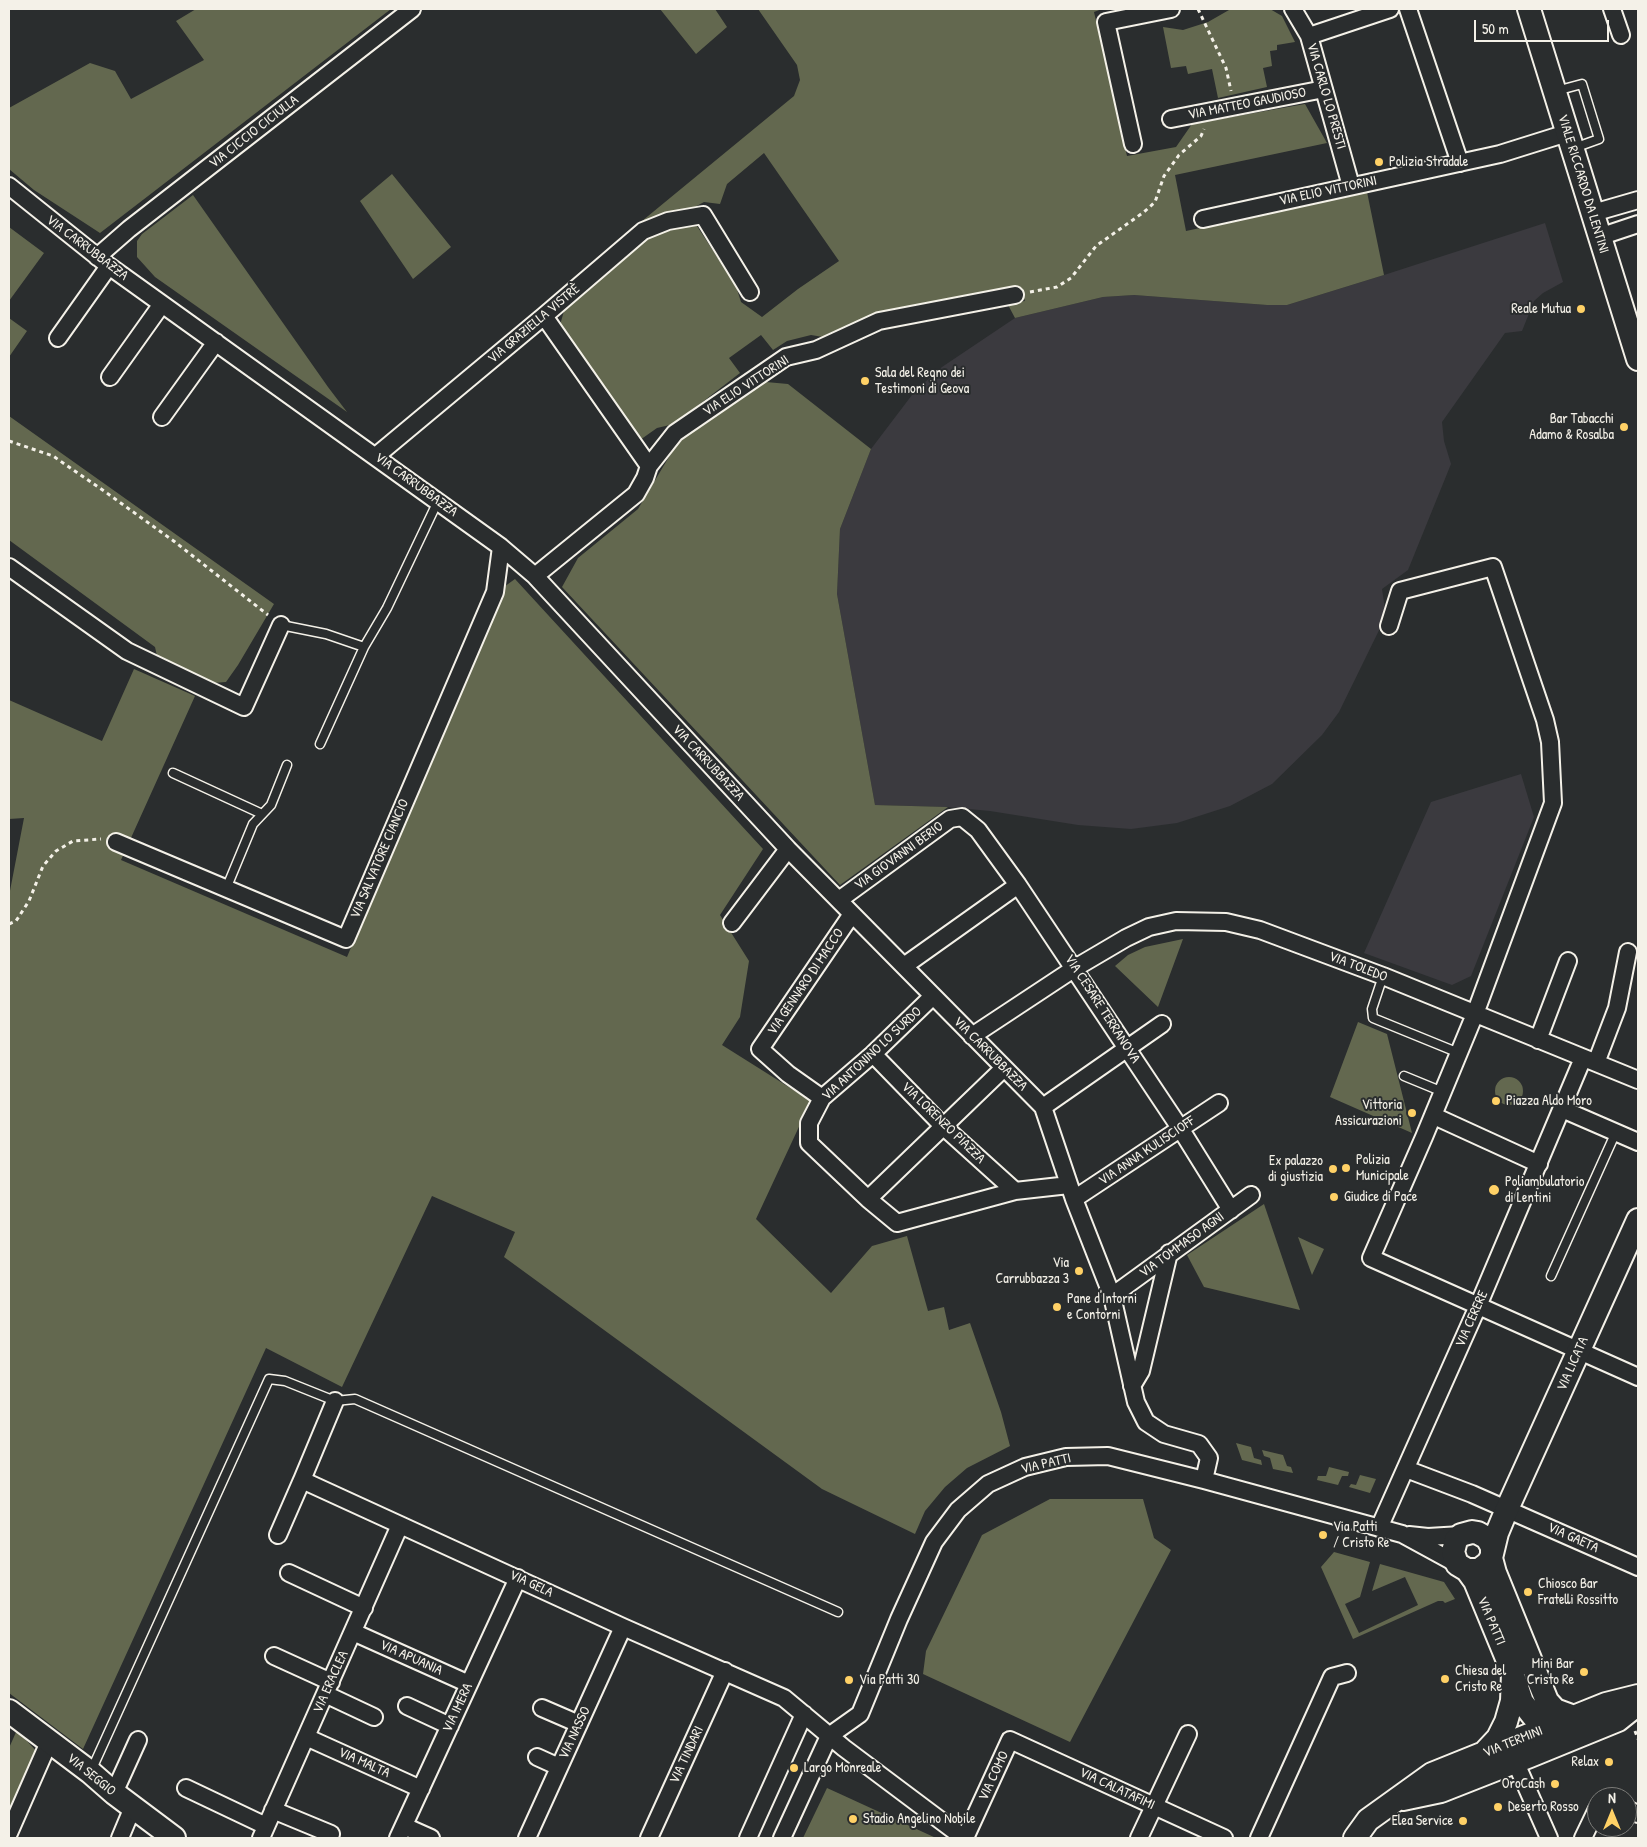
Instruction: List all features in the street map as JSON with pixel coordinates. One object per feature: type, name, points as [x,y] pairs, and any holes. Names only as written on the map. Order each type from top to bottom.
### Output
[{"type":"street","name":"VIA CICCIO CICIULLA","points":[[58,338],[103,262],[130,229],[412,9]]},
{"type":"street","points":[[1133,144],[1106,22],[1171,9]]},
{"type":"street","name":"VIA CARLO LO PRESTI","points":[[1293,9],[1309,36],[1351,186]]},
{"type":"street","points":[[1309,36],[1390,9]]},
{"type":"street","points":[[1408,9],[1460,163]]},
{"type":"street","name":"VIALE RICCARDO DA LENTINI","points":[[1529,9],[1638,359]]},
{"type":"street","points":[[1612,9],[1621,35]]},
{"type":"street","name":"VIA MATTEO GAUDIOSO","points":[[1171,119],[1324,89]]},
{"type":"street","name":"VIA ELIO VITTORINI","points":[[1204,218],[1570,140]]},
{"type":"street","name":"VIA CARRUBBAZZA","points":[[9,186],[103,262],[501,546],[535,576],[788,849],[1043,1108],[1072,1192],[1112,1296],[1136,1402],[1146,1422],[1164,1434],[1199,1444],[1210,1458],[1204,1480]]},
{"type":"street","points":[[1593,213],[1638,200]]},
{"type":"street","name":"VIA GRAZIELLA VISTRÈ","points":[[376,456],[544,316],[643,230],[668,221],[702,215],[750,292]]},
{"type":"street","points":[[1599,237],[1638,224]]},
{"type":"street","name":"VIA ELIO VITTORINI","points":[[535,576],[636,494],[646,478],[649,466],[675,433],[786,357],[816,350],[879,321],[1014,295]]},
{"type":"street","points":[[110,377],[162,304]]},
{"type":"street","points":[[544,316],[649,466]]},
{"type":"street","points":[[162,417],[216,342]]},
{"type":"street","name":"VIA SALVATORE CIANCIO","points":[[116,842],[346,939],[495,592],[501,546]]},
{"type":"street","points":[[9,567],[127,652],[244,707],[281,625]]},
{"type":"street","points":[[1389,626],[1400,591],[1493,567],[1545,720],[1550,742],[1553,803],[1475,1014],[1434,1116],[1371,1258],[1638,1377]]},
{"type":"street","name":"VIA CESARE TERRANOVA","points":[[962,816],[978,830],[1075,968],[1180,1128],[1231,1210]]},
{"type":"street","name":"VIA GIOVANNI BERIO","points":[[839,900],[950,819],[962,816]]},
{"type":"street","points":[[732,923],[788,849]]},
{"type":"street","points":[[904,966],[1018,885]]},
{"type":"street","name":"VIA GENNARO DI MACCO","points":[[822,1098],[788,1074],[760,1049],[852,914]]},
{"type":"street","name":"VIA TOLEDO","points":[[972,1036],[1075,968],[1126,938],[1149,927],[1176,922],[1226,922],[1260,930],[1383,976],[1638,1080]]},
{"type":"street","name":"VIA CERERE","points":[[1378,1528],[1478,1306],[1562,1109],[1590,1061],[1617,1008],[1628,952]]},
{"type":"street","points":[[1538,1040],[1568,961]]},
{"type":"street","name":"VIA ANTONINO LO SURDO","points":[[868,1199],[809,1143],[809,1123],[822,1098],[873,1054],[933,996]]},
{"type":"street","points":[[1043,1108],[1162,1024]]},
{"type":"street","name":"VIA LORENZO PIAZZA","points":[[873,1054],[944,1127],[1015,1191]]},
{"type":"street","points":[[1004,1068],[868,1199],[897,1224],[1015,1191],[1072,1192]]},
{"type":"street","name":"VIA ANNA KULISCIOFF","points":[[1072,1192],[1219,1103]]},
{"type":"street","points":[[1562,1109],[1638,1142]]},
{"type":"street","points":[[1434,1116],[1539,1164]]},
{"type":"street","name":"VIA TOMMASO AGNI","points":[[1112,1296],[1251,1195]]},
{"type":"street","name":"VIA LICATA","points":[[1492,1555],[1497,1533],[1507,1509],[1638,1220]]},
{"type":"street","points":[[1132,1386],[1141,1372],[1169,1253]]},
{"type":"street","points":[[278,1535],[335,1401]]},
{"type":"street","name":"VIA PATTI","points":[[829,1736],[860,1714],[899,1619],[934,1542],[958,1510],[988,1484],[1025,1467],[1066,1457],[1108,1456],[1402,1534]]},
{"type":"street","name":"VIA GAETA","points":[[1406,1469],[1472,1494],[1638,1567]]},
{"type":"street","name":"VIA GELA","points":[[302,1480],[784,1698],[829,1736],[964,1838]]},
{"type":"street","points":[[1462,1567],[1453,1552],[1456,1540],[1489,1526],[1507,1509]]},
{"type":"street","name":"VIA ERACLEA","points":[[264,1832],[400,1525]]},
{"type":"street","points":[[1402,1534],[1428,1537],[1482,1535],[1490,1542],[1492,1555],[1488,1563],[1479,1570],[1462,1567],[1402,1534]]},
{"type":"street","name":"VIA PATTI","points":[[1492,1555],[1495,1573],[1547,1701],[1548,1738]]},
{"type":"street","name":"VIA PATTI","points":[[1462,1567],[1475,1581],[1513,1672],[1510,1742],[1498,1738],[1483,1754]]},
{"type":"street","points":[[289,1573],[364,1608]]},
{"type":"street","name":"VIA IMERA","points":[[401,1832],[518,1578]]},
{"type":"street","name":"VIA NASSO","points":[[527,1838],[624,1627]]},
{"type":"street","name":"VIA APUANIA","points":[[353,1632],[469,1684]]},
{"type":"street","points":[[274,1656],[374,1717]]},
{"type":"street","name":"VIA TINDARI","points":[[649,1838],[726,1671]]},
{"type":"street","points":[[1259,1838],[1332,1677],[1347,1672]]},
{"type":"street","points":[[1513,1672],[1522,1702],[1548,1738]]},
{"type":"street","name":"VIA TERMINI","points":[[1394,1800],[1441,1791],[1510,1742],[1548,1738],[1574,1727],[1606,1704],[1638,1696]]},
{"type":"street","points":[[1547,1701],[1574,1727]]},
{"type":"street","name":"VIA TERMINI","points":[[1574,1727],[1618,1720],[1638,1704]]},
{"type":"street","points":[[407,1706],[450,1726]]},
{"type":"street","points":[[542,1708],[579,1724]]},
{"type":"street","points":[[748,1838],[804,1714]]},
{"type":"street","name":"VIA SEGGIO","points":[[11,1719],[50,1742],[174,1838]]},
{"type":"street","points":[[1139,1838],[1188,1734]]},
{"type":"street","points":[[782,1838],[829,1736]]},
{"type":"street","name":"VIA MALTA","points":[[306,1737],[421,1789]]},
{"type":"street","points":[[114,1793],[138,1740]]},
{"type":"street","name":"VIA CALATAFIMI","points":[[1010,1740],[1224,1838]]},
{"type":"street","name":"VIA COMO","points":[[964,1838],[1010,1740]]},
{"type":"street","points":[[15,1838],[9,1834],[50,1742]]},
{"type":"street","points":[[1510,1742],[1549,1838]]},
{"type":"street","name":"VIA TERMINI","points":[[1355,1838],[1368,1820],[1432,1774],[1483,1754]]},
{"type":"street","points":[[537,1757],[560,1767]]},
{"type":"street","points":[[186,1788],[264,1832]]},
{"type":"street","points":[[120,1838],[133,1807]]},
{"type":"street","points":[[273,1810],[331,1834]]},
{"type":"street","points":[[401,1832],[431,1838]]},
{"type":"lane","points":[[1555,92],[1582,84],[1599,139],[1570,140]]},
{"type":"lane","points":[[320,744],[364,647],[387,608],[438,501]]},
{"type":"lane","points":[[281,625],[326,634],[364,647]]},
{"type":"lane","points":[[226,889],[253,824],[271,805],[287,765]]},
{"type":"lane","points":[[174,774],[262,814]]},
{"type":"lane","points":[[1383,976],[1372,1009],[1373,1018],[1459,1053]]},
{"type":"lane","points":[[1404,1076],[1443,1092]]},
{"type":"lane","points":[[1551,1276],[1616,1132]]},
{"type":"lane","points":[[90,1772],[270,1379],[286,1381],[335,1401],[354,1399],[838,1612]]},
{"type":"path","points":[[1198,9],[1226,68],[1234,106]]},
{"type":"path","points":[[1014,295],[1057,287],[1071,278],[1096,246],[1155,202],[1164,176],[1179,155],[1201,136],[1213,111]]},
{"type":"path","points":[[9,441],[53,456],[175,542],[281,625]]},
{"type":"path","points":[[9,924],[16,922],[29,901],[43,866],[56,851],[73,841],[98,839],[116,842]]},
{"type":"shaded area","points":[[1545,223],[1563,282],[1543,293],[1534,301],[1522,331],[1505,333],[1442,422],[1444,441],[1451,464],[1408,570],[1382,589],[1386,616],[1339,712],[1322,735],[1272,784],[1230,806],[1177,823],[1131,829],[1078,825],[990,811],[948,807],[875,805],[837,594],[840,529],[871,449],[915,391],[942,367],[1015,318],[1103,297],[1134,295],[1287,305]]},
{"type":"shaded area","points":[[1521,774],[1534,817],[1471,976],[1452,985],[1364,953],[1431,802]]},
{"type":"green space","points":[[196,9],[391,9],[100,233],[34,190],[9,169],[9,108],[90,63],[115,71],[131,99],[204,60],[176,21]]},
{"type":"green space","points":[[660,9],[715,9],[727,27],[696,54]]},
{"type":"green space","points":[[758,9],[1102,9],[1094,12],[1127,156],[1176,147],[1192,124],[1305,104],[1327,143],[1175,175],[1186,231],[1367,192],[1384,275],[1287,305],[1134,295],[1103,297],[1015,318],[1007,303],[1025,301],[1019,287],[879,316],[829,338],[811,335],[787,341],[773,350],[761,335],[729,358],[740,373],[674,424],[657,428],[640,440],[560,325],[564,311],[645,237],[669,228],[697,226],[736,286],[741,302],[762,317],[839,261],[764,153],[727,184],[720,204],[704,202],[691,209],[642,221],[794,96],[800,80],[797,65]]},
{"type":"green space","points":[[1270,9],[1282,16],[1295,42],[1277,45],[1277,50],[1270,51],[1272,66],[1263,68],[1267,87],[1218,98],[1212,69],[1188,74],[1186,66],[1171,68],[1163,27],[1183,30],[1208,22],[1229,10]]},
{"type":"green space","points":[[392,174],[451,247],[413,279],[360,201]]},
{"type":"green space","points":[[193,195],[347,412],[155,277],[137,257],[137,241],[142,234]]},
{"type":"green space","points":[[9,227],[44,253],[9,301]]},
{"type":"green space","points":[[9,318],[27,331],[9,357]]},
{"type":"green space","points":[[766,382],[788,384],[871,449],[840,529],[837,594],[875,805],[948,807],[840,885],[562,587],[578,558],[638,509],[679,440],[738,397]]},
{"type":"green space","points":[[9,416],[274,604],[226,682],[213,683],[157,656],[155,647],[9,540]]},
{"type":"green space","points":[[515,579],[763,849],[720,915],[749,961],[740,1017],[722,1045],[811,1101],[756,1219],[831,1293],[872,1246],[907,1236],[928,1311],[944,1307],[949,1330],[970,1323],[1001,1412],[1010,1446],[967,1468],[945,1487],[925,1511],[915,1534],[822,1489],[504,1257],[515,1232],[432,1196],[342,1387],[266,1348],[83,1749],[9,1693],[9,896],[24,818],[9,819],[9,700],[102,741],[134,669],[195,696],[121,860],[347,957],[501,589]]},
{"type":"green space","points":[[1183,939],[1158,1007],[1115,966],[1128,955],[1145,947]]},
{"type":"green space","points":[[1358,1022],[1387,1034],[1412,1133],[1330,1097]]},
{"type":"green space","points":[[1509,1077],[1519,1081],[1523,1091],[1519,1101],[1509,1105],[1499,1101],[1495,1091],[1499,1081]]},
{"type":"green space","points":[[1264,1204],[1300,1310],[1204,1287],[1187,1255]]},
{"type":"green space","points":[[1298,1237],[1324,1249],[1312,1275]]},
{"type":"green space","points":[[1236,1443],[1251,1447],[1254,1458],[1261,1460],[1262,1465],[1242,1460]]},
{"type":"green space","points":[[1262,1450],[1283,1455],[1287,1466],[1291,1467],[1293,1473],[1273,1469],[1270,1458],[1264,1456]]},
{"type":"green space","points":[[1329,1467],[1349,1472],[1348,1476],[1342,1476],[1338,1485],[1317,1480],[1318,1476],[1326,1476]]},
{"type":"green space","points":[[1360,1475],[1376,1479],[1370,1493],[1349,1487],[1351,1484],[1356,1485]]},
{"type":"green space","points":[[1050,1499],[1143,1499],[1154,1538],[1171,1550],[1070,1742],[923,1674],[926,1651],[982,1535]]},
{"type":"green space","points":[[1334,1552],[1370,1562],[1360,1597],[1345,1604],[1359,1633],[1418,1605],[1405,1577],[1372,1591],[1380,1564],[1444,1582],[1455,1599],[1445,1603],[1438,1601],[1353,1639],[1321,1567]]},
{"type":"green space","points":[[17,1730],[38,1753],[9,1817],[9,1748]]},
{"type":"green space","name":"Stadio Angelino Nobile","points":[[827,1788],[838,1793],[936,1838],[803,1838]]},
{"type":"place","name":"Polizia Stradale","points":[[1379,162]]},
{"type":"place","name":"Reale Mutua","points":[[1581,309]]},
{"type":"place","name":"Sala del Regno dei Testimoni di Geova","points":[[865,381]]},
{"type":"place","name":"Bar Tabacchi Adamo & Rosalba","points":[[1624,427]]},
{"type":"place","name":"Piazza Aldo Moro","points":[[1496,1101]]},
{"type":"place","name":"Vittoria Assicurazioni","points":[[1412,1113]]},
{"type":"place","name":"Polizia Municipale","points":[[1346,1168]]},
{"type":"place","name":"Ex palazzo di giustizia","points":[[1333,1169]]},
{"type":"place","name":"Poliambulatorio di Lentini","points":[[1494,1190]]},
{"type":"place","name":"Giudice di Pace","points":[[1334,1197]]},
{"type":"place","name":"Via Carrubbazza 3","points":[[1079,1271]]},
{"type":"place","name":"Pane d'Intorni e Contorni","points":[[1057,1307]]},
{"type":"place","name":"Via Patti / Cristo Re","points":[[1323,1535]]},
{"type":"place","name":"Chiosco Bar Fratelli Rossitto","points":[[1528,1592]]},
{"type":"place","name":"Mini Bar Cristo Re","points":[[1584,1672]]},
{"type":"place","name":"Chiesa del Cristo Re","points":[[1445,1679]]},
{"type":"place","name":"Via Patti 30","points":[[849,1680]]},
{"type":"place","name":"Relax","points":[[1609,1762]]},
{"type":"place","name":"Largo Monreale","points":[[794,1768]]},
{"type":"place","name":"OroCash","points":[[1555,1784]]},
{"type":"place","name":"Deserto Rosso","points":[[1498,1807]]},
{"type":"place","name":"Stadio Angelino Nobile","points":[[853,1819]]},
{"type":"place","name":"Elea Service","points":[[1463,1821]]}]
